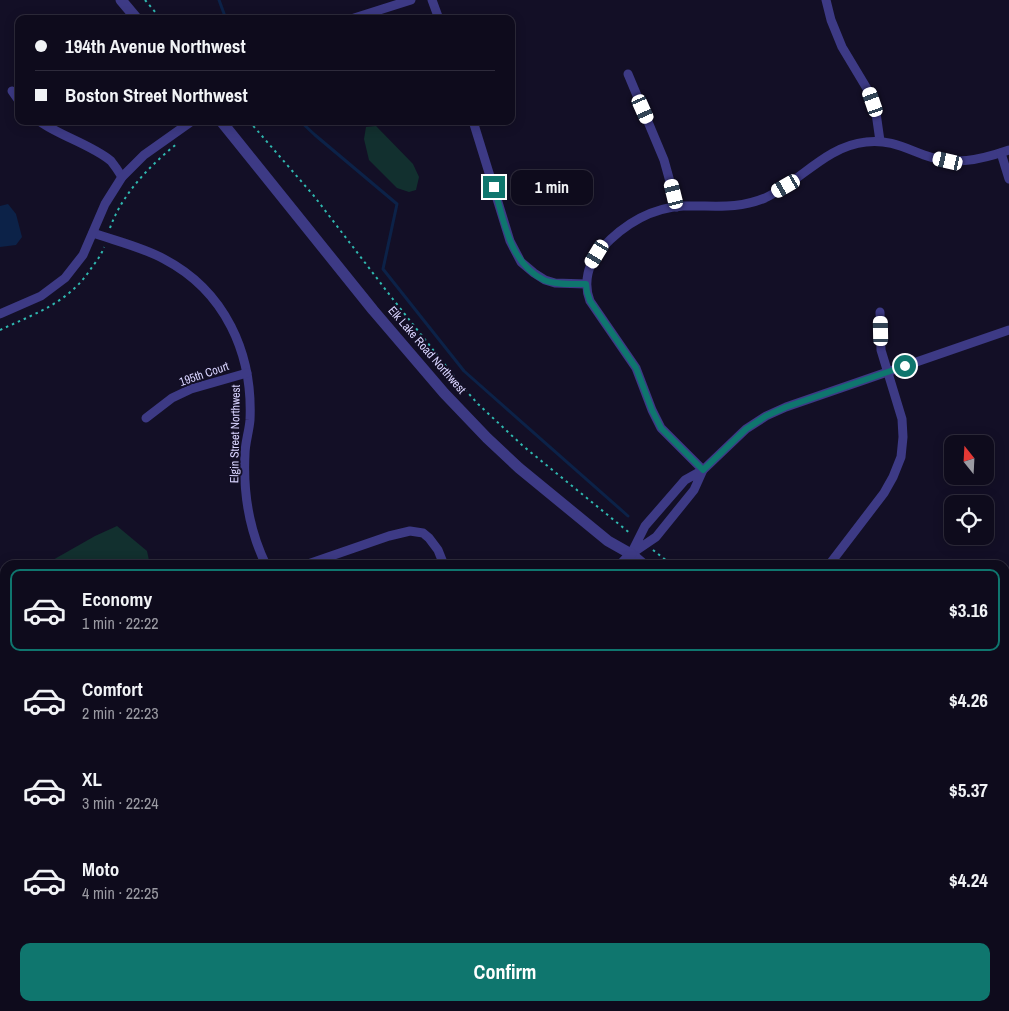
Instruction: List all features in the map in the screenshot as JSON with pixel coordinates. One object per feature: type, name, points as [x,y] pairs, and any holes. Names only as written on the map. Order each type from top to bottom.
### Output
[{"type":"street","points":[[122,0],[134,15]]},
{"type":"street","points":[[364,15],[411,0]]},
{"type":"street","points":[[432,0],[438,15]]},
{"type":"street","points":[[826,0],[831,20],[842,47],[869,92],[876,112],[880,141]]},
{"type":"street","points":[[628,74],[664,160],[677,207]]},
{"type":"street","points":[[12,91],[15,95]]},
{"type":"street","points":[[45,125],[53,131],[88,147],[112,162],[122,177]]},
{"type":"street","points":[[0,314],[41,296],[65,278],[83,255],[105,204],[122,177],[144,155],[186,125]]},
{"type":"street","name":"Elk Lake Road Northwest","points":[[224,125],[373,310],[466,416],[519,468],[608,541],[638,560]]},
{"type":"street","points":[[474,125],[510,241],[521,262],[544,280],[555,283],[586,284]]},
{"type":"street","points":[[703,470],[661,428],[636,368],[590,301],[586,284],[591,264],[597,254],[618,233],[636,220],[658,211],[677,207],[730,207],[764,198],[786,186],[837,150],[858,143],[880,141],[892,143],[924,155],[948,161],[971,161],[1005,151],[1009,179]]},
{"type":"street","name":"Elgin Street Northwest","points":[[92,234],[137,248],[164,259],[198,283],[218,305],[233,330],[244,356],[250,396],[250,423],[245,453],[248,514],[256,542],[264,560]]},
{"type":"street","points":[[833,560],[884,493],[901,457],[902,419],[881,350],[880,312]]},
{"type":"street","points":[[642,542],[645,526],[685,480],[703,470],[746,429],[766,416],[786,407],[1009,330]]},
{"type":"street","name":"195th Court","points":[[146,418],[172,398],[192,389],[247,373]]},
{"type":"street","points":[[626,560],[642,542],[656,537],[694,490],[703,470]]},
{"type":"street","points":[[319,560],[389,536],[410,531],[423,534],[429,538],[438,550],[442,560]]},
{"type":"path","points":[[145,0],[158,15]]},
{"type":"path","points":[[252,125],[314,196],[392,298],[478,404],[523,446],[665,560]]},
{"type":"green space","points":[[376,126],[413,164],[419,177],[416,190],[409,192],[397,188],[369,160],[364,139],[366,127]]},
{"type":"green space","points":[[117,526],[147,551],[149,560],[53,560]]},
{"type":"water","points":[[8,204],[16,214],[22,237],[16,245],[0,247],[0,206]]},
{"type":"waterway","points":[[219,0],[225,15]]},
{"type":"waterway","points":[[304,125],[397,204],[383,269],[464,371],[628,516]]},
{"type":"route","points":[[494,187],[510,241],[521,262],[544,280],[555,283],[586,284],[590,301],[636,368],[656,420],[661,428],[703,470],[746,429],[766,416],[786,407],[905,366]]}]
